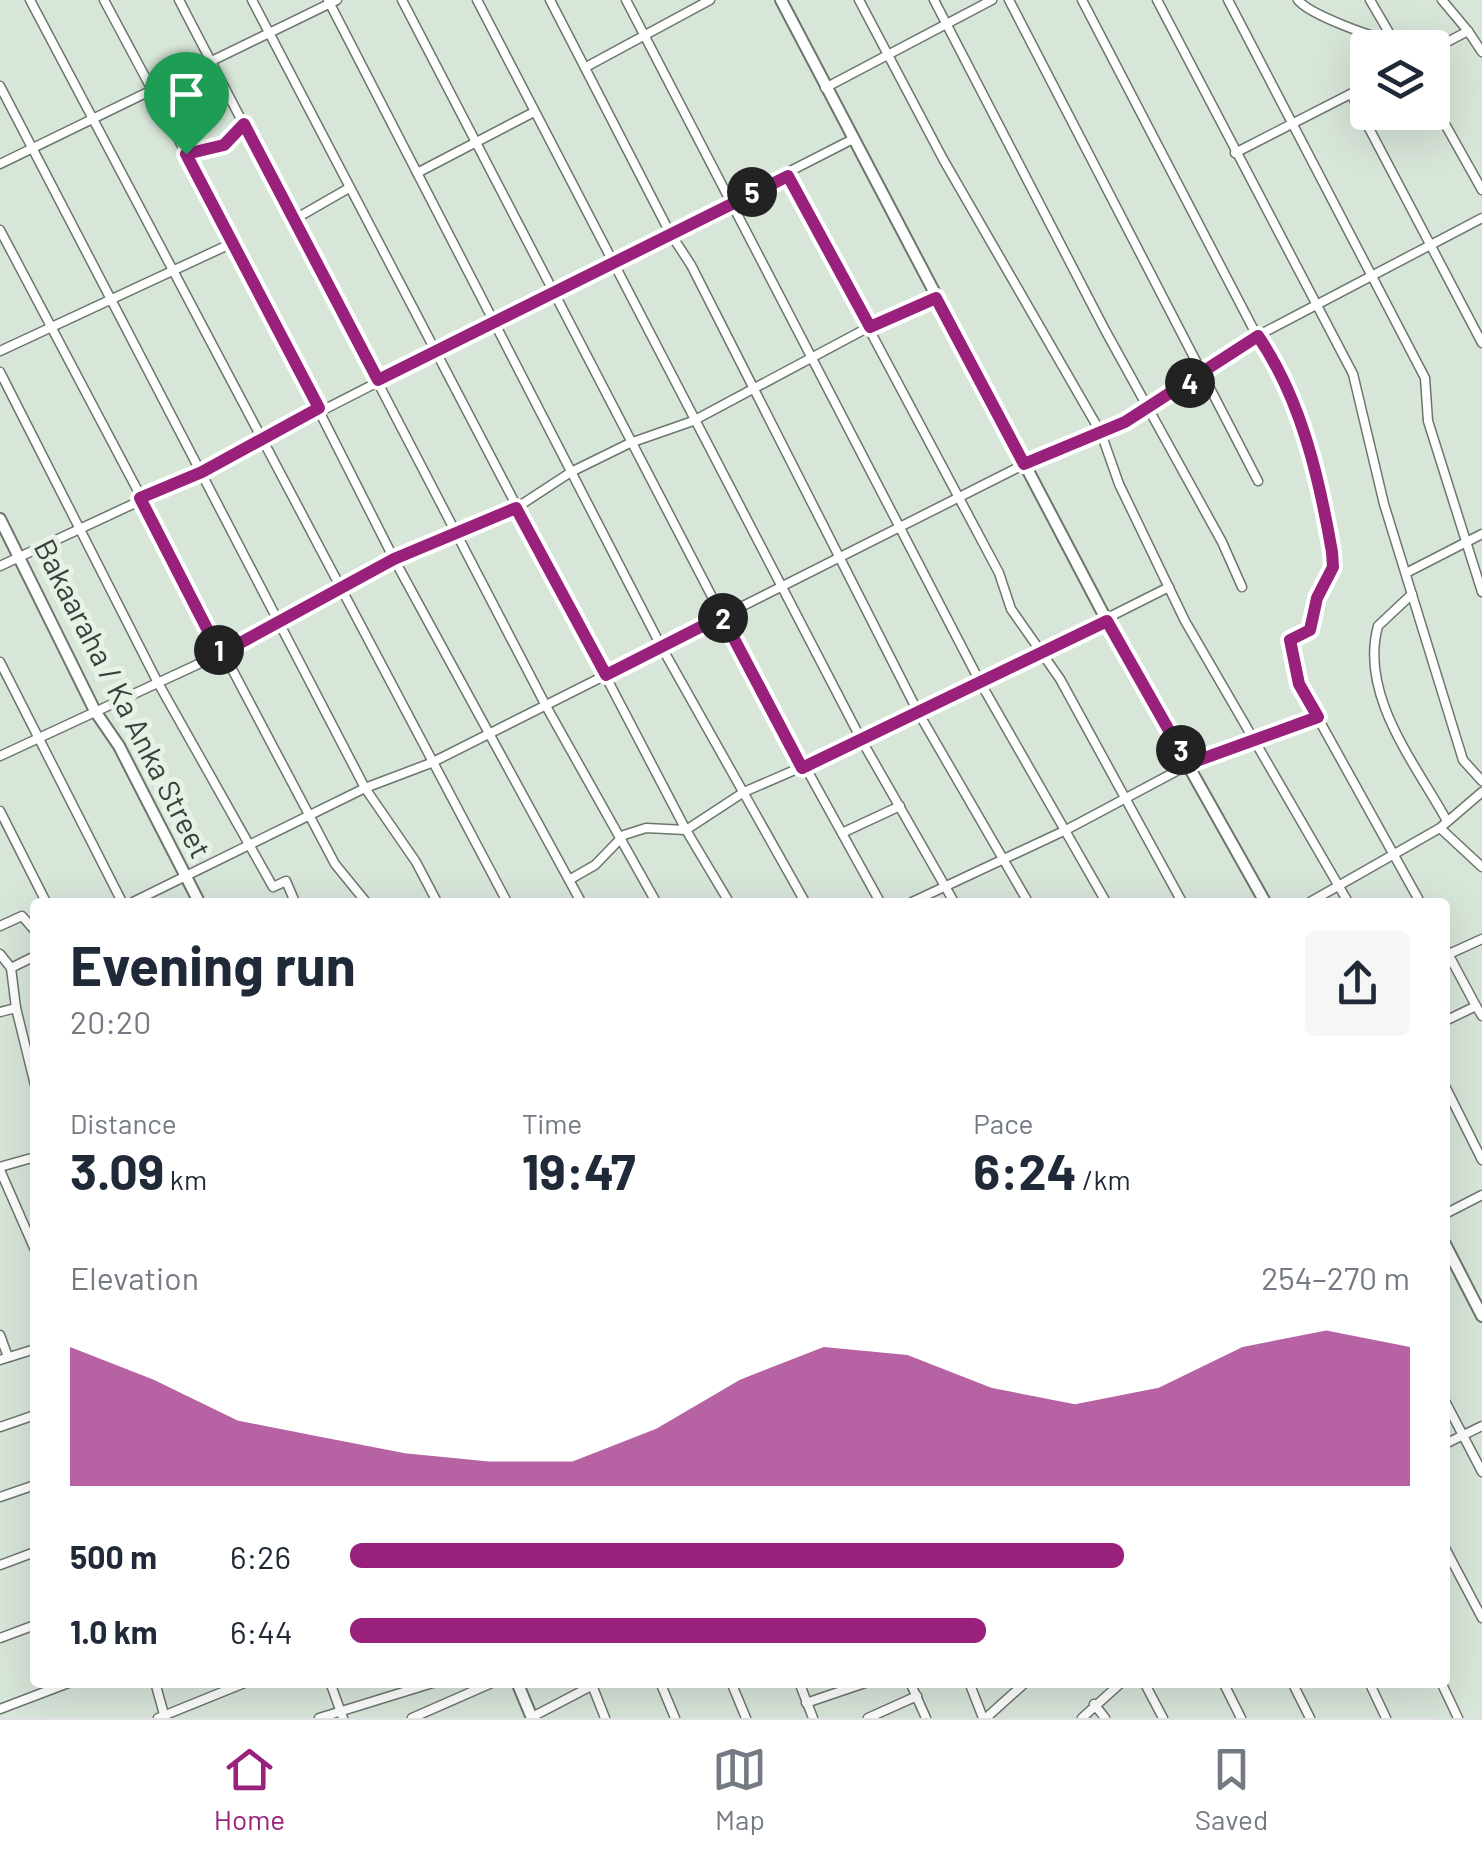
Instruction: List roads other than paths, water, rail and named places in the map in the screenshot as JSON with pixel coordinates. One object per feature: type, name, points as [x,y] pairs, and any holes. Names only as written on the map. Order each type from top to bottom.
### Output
[{"type":"street","points":[[30,0],[339,591],[505,898]]},
{"type":"street","points":[[104,0],[236,246],[394,559],[579,898]]},
{"type":"street","points":[[179,0],[546,706],[654,898]]},
{"type":"street","points":[[252,0],[686,830],[728,898]]},
{"type":"street","points":[[402,0],[802,768],[878,898]]},
{"type":"street","points":[[478,0],[862,742],[952,898]]},
{"type":"street","points":[[550,0],[670,233],[691,264],[918,712],[1026,898]]},
{"type":"street","points":[[626,0],[980,682],[1104,898]]},
{"type":"street","points":[[586,67],[710,0]]},
{"type":"street","points":[[781,0],[851,140],[1107,621],[1263,898]]},
{"type":"street","points":[[859,0],[1101,433],[1118,484],[1170,587],[1346,898]]},
{"type":"street","points":[[934,0],[1242,588]]},
{"type":"street","points":[[825,88],[992,0]]},
{"type":"street","points":[[1009,0],[1204,370],[1258,481]]},
{"type":"street","points":[[1082,0],[1258,336],[1275,361],[1303,426],[1333,567],[1317,598],[1310,630],[1290,640],[1299,684],[1418,898]]},
{"type":"street","points":[[1156,0],[1358,390],[1384,504],[1463,760],[1482,781]]},
{"type":"street","points":[[1228,0],[1296,123],[1425,378],[1428,421],[1482,592]]},
{"type":"street","points":[[1298,0],[1306,10],[1358,30]]},
{"type":"street","points":[[1370,0],[1388,30]]},
{"type":"street","points":[[1442,0],[1482,52]]},
{"type":"street","points":[[0,164],[332,1],[661,646],[803,898]]},
{"type":"street","points":[[1450,41],[1468,32]]},
{"type":"street","points":[[0,86],[366,788],[416,862],[434,898]]},
{"type":"street","points":[[1235,152],[1350,94]]},
{"type":"street","points":[[417,173],[534,112]]},
{"type":"street","points":[[186,154],[224,145],[244,124]]},
{"type":"street","points":[[1370,130],[1482,344]]},
{"type":"street","points":[[1449,130],[1482,190]]},
{"type":"street","points":[[0,566],[202,472],[319,408],[788,176],[851,140]]},
{"type":"street","points":[[788,176],[870,327],[914,420],[999,573],[1011,609],[1042,654],[1180,898]]},
{"type":"street","points":[[295,218],[349,188]]},
{"type":"street","points":[[141,898],[366,788],[431,763],[1024,464],[1101,433],[1316,303],[1482,218]]},
{"type":"street","points":[[0,230],[334,864],[363,898]]},
{"type":"street","points":[[0,351],[226,246],[236,246]]},
{"type":"street","points":[[0,756],[156,680],[220,654],[394,559],[516,508],[570,472],[630,442],[693,420],[870,327],[936,298]]},
{"type":"street","points":[[0,372],[156,680],[273,887],[286,882],[293,898]]},
{"type":"street","name":"Bakaaraha / Ka Anka Street","points":[[0,519],[95,711],[125,758],[197,898]]},
{"type":"street","points":[[1406,573],[1468,545],[1482,534]]},
{"type":"street","points":[[569,880],[594,865],[622,838],[646,828],[686,830],[744,792],[862,742],[1170,587]]},
{"type":"street","points":[[1412,594],[1378,626],[1373,676],[1384,706],[1444,824],[1482,866]]},
{"type":"street","points":[[0,662],[120,898]]},
{"type":"street","points":[[921,898],[1066,830],[1188,764],[1318,717]]},
{"type":"street","points":[[1318,898],[1444,824],[1482,792]]},
{"type":"street","points":[[842,833],[900,806]]},
{"type":"street","points":[[0,811],[44,898]]},
{"type":"street","points":[[0,926],[22,916],[30,925]]},
{"type":"street","points":[[1450,950],[1482,939]]},
{"type":"street","points":[[0,954],[9,967],[30,1065]]},
{"type":"street","points":[[1450,957],[1482,1016]]},
{"type":"street","points":[[0,974],[30,958]]},
{"type":"street","points":[[1450,1019],[1476,1006]]},
{"type":"street","points":[[0,1012],[16,1008]]},
{"type":"street","points":[[1450,1096],[1482,1160]]},
{"type":"street","points":[[30,1159],[0,1168],[30,1238]]},
{"type":"street","points":[[1450,1211],[1482,1195]]},
{"type":"street","points":[[1450,1254],[1482,1316]]},
{"type":"street","points":[[0,1335],[4,1359],[30,1351]]},
{"type":"street","points":[[1450,1411],[1482,1472]]},
{"type":"street","points":[[0,1427],[30,1416]]},
{"type":"street","points":[[1450,1441],[1482,1426]]},
{"type":"street","points":[[0,1497],[30,1488]]},
{"type":"street","points":[[0,1565],[30,1554]]},
{"type":"street","points":[[1450,1557],[1482,1618]]},
{"type":"street","points":[[0,1638],[30,1627]]},
{"type":"street","points":[[0,1710],[56,1688]]},
{"type":"street","points":[[156,1688],[163,1717],[233,1688]]},
{"type":"street","points":[[332,1688],[342,1714]]},
{"type":"street","points":[[319,1718],[418,1688]]},
{"type":"street","points":[[412,1718],[480,1688]]},
{"type":"street","points":[[520,1688],[532,1718],[587,1688]]},
{"type":"street","points":[[595,1688],[605,1718]]},
{"type":"street","points":[[662,1688],[675,1718]]},
{"type":"street","points":[[734,1688],[746,1718]]},
{"type":"street","points":[[800,1688],[813,1718]]},
{"type":"street","points":[[806,1703],[850,1688]]},
{"type":"street","points":[[913,1688],[926,1718]]},
{"type":"street","points":[[972,1688],[985,1718],[1019,1688]]},
{"type":"street","points":[[1082,1718],[1114,1688]]},
{"type":"street","points":[[1147,1688],[1164,1718]]},
{"type":"street","points":[[1225,1688],[1241,1718]]},
{"type":"street","points":[[1295,1688],[1310,1718]]},
{"type":"street","points":[[1372,1688],[1386,1718]]},
{"type":"street","points":[[1444,1688],[1458,1718]]},
{"type":"street","points":[[868,1718],[917,1696]]},
{"type":"street","points":[[1094,1704],[1105,1718]]}]
